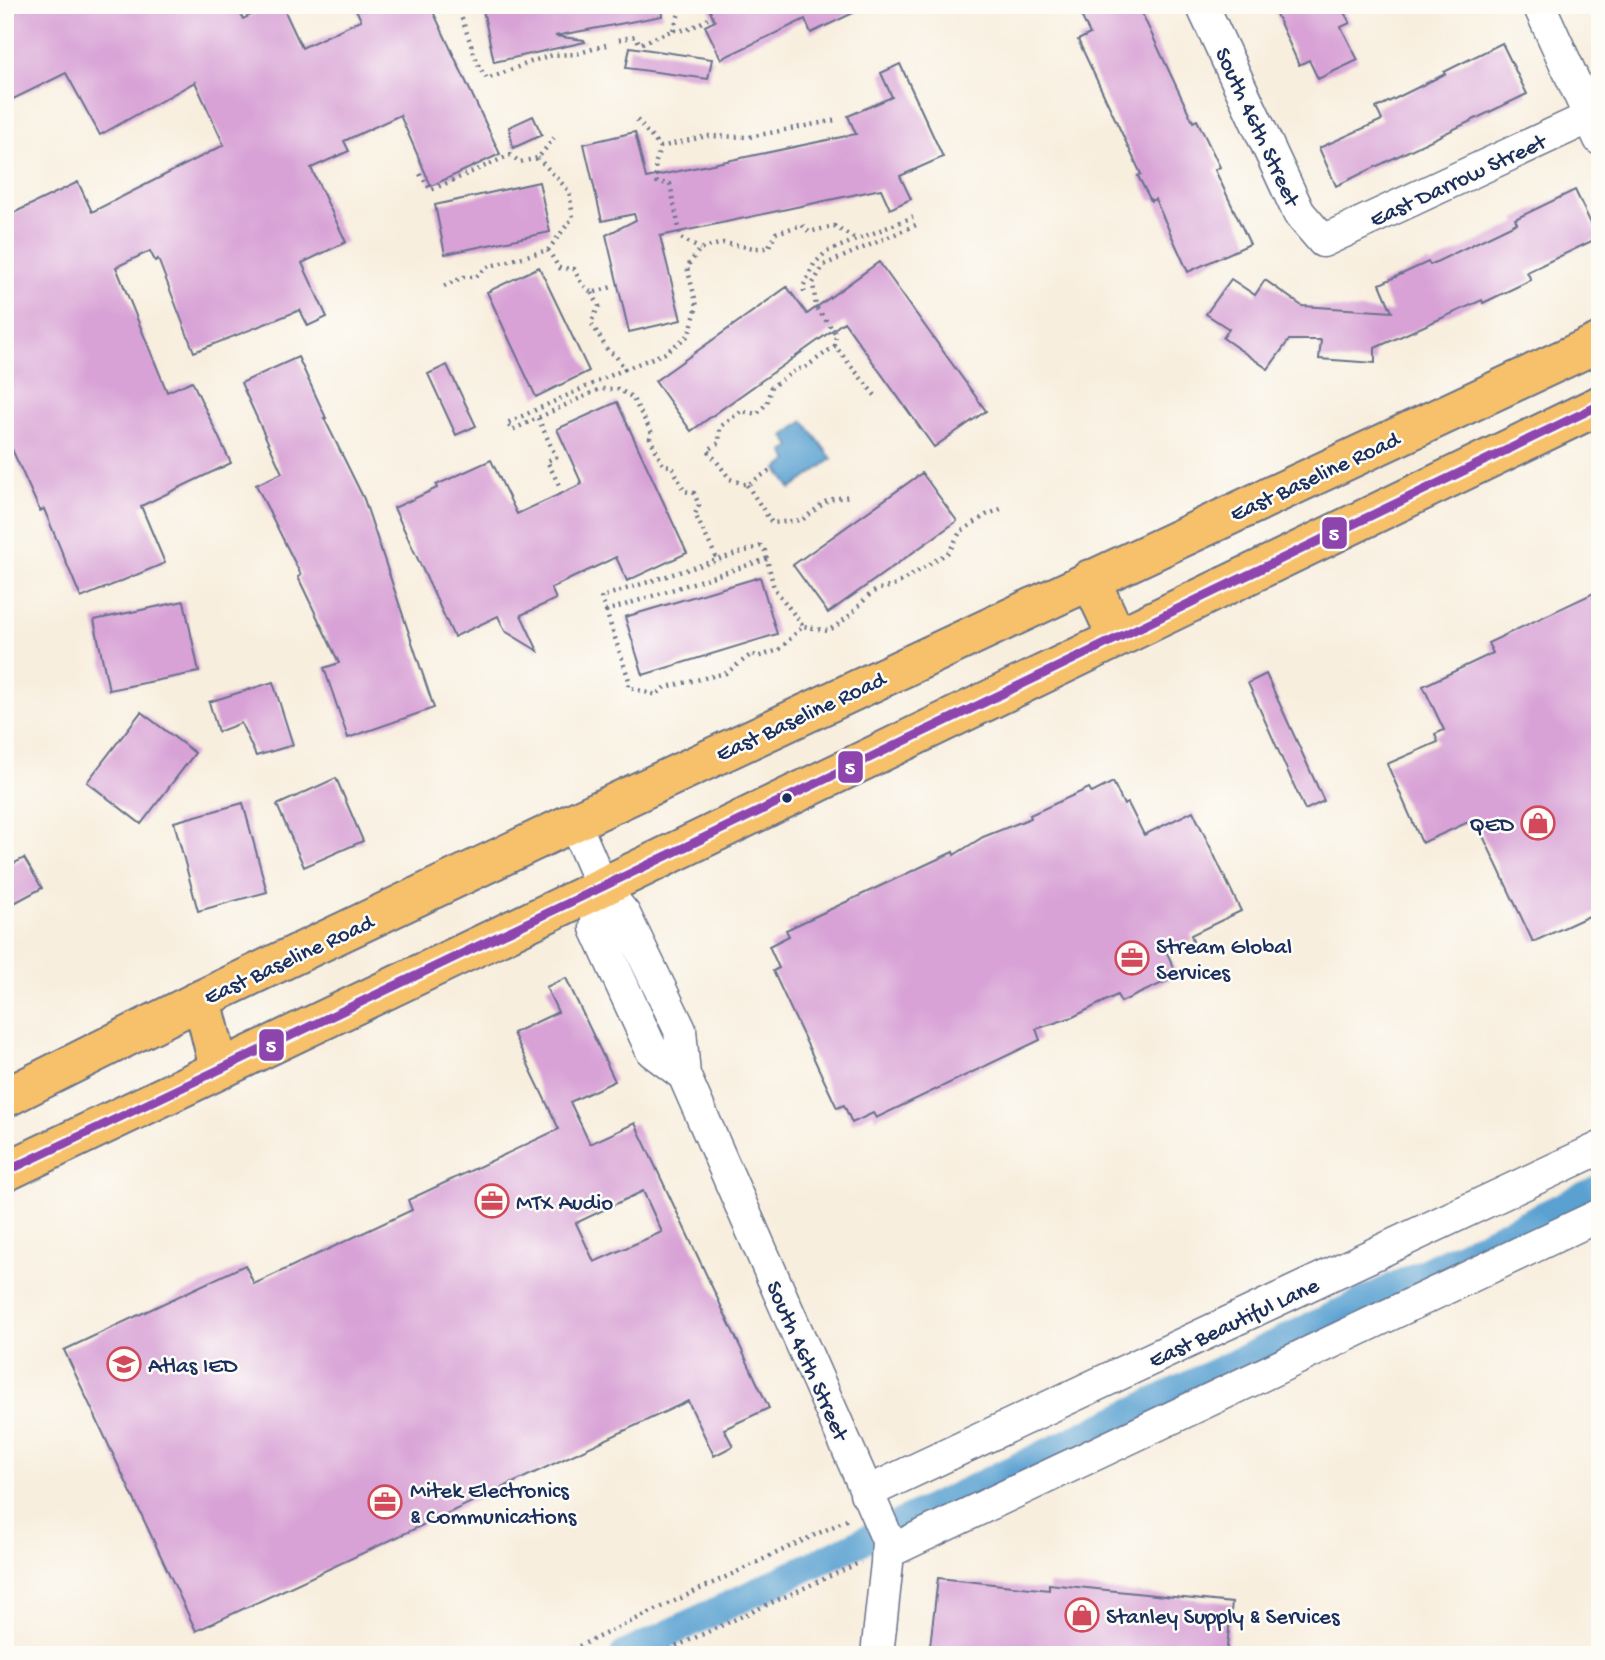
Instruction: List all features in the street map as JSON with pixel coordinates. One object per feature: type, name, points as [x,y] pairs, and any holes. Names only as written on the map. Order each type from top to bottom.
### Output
[{"type":"main road","name":"East Baseline Road","points":[[5,1098],[202,999],[574,822],[1600,342]]},
{"type":"main road","points":[[5,1171],[602,887],[1600,405]]},
{"type":"main road","points":[[1090,579],[1117,637]]},
{"type":"main road","points":[[202,999],[219,1068]]},
{"type":"street","name":"South 46th Street","points":[[1202,5],[1299,213],[1323,241]]},
{"type":"street","points":[[1539,5],[1595,128]]},
{"type":"street","name":"East Darrow Street","points":[[1323,241],[1595,128]]},
{"type":"street","name":"South 46th Street","points":[[574,822],[602,887],[624,914],[680,1030],[684,1075],[879,1521],[877,1655]]},
{"type":"street","name":"East Beautiful Lane","points":[[879,1521],[1600,1148]]},
{"type":"street","points":[[879,1521],[1600,1215]]},
{"type":"path","points":[[457,5],[479,67],[487,79],[553,55],[576,54],[606,45]]},
{"type":"path","points":[[673,30],[682,5]]},
{"type":"path","points":[[619,40],[635,36],[640,44],[673,30],[687,30],[708,19]]},
{"type":"path","points":[[638,120],[660,147]]},
{"type":"path","points":[[660,147],[707,136],[749,138],[836,120]]},
{"type":"path","points":[[420,174],[431,190],[510,155],[520,162],[538,158],[554,138]]},
{"type":"path","points":[[660,147],[655,165],[657,182],[670,184],[681,237],[700,249]]},
{"type":"path","points":[[444,286],[464,277],[476,277],[487,267],[548,250],[573,217],[569,191],[538,158]]},
{"type":"path","points":[[804,292],[804,285],[814,264],[826,252],[913,217]]},
{"type":"path","points":[[716,559],[695,514],[699,505],[694,493],[684,491],[673,466],[663,465],[650,438],[652,433],[645,417],[632,397],[618,390],[600,389],[512,430],[507,422],[665,353],[689,335],[697,306],[687,267],[700,249],[723,243],[768,248],[776,233],[802,225],[809,232],[834,226],[857,240]]},
{"type":"path","points":[[877,398],[835,346],[836,334],[816,307],[813,283],[824,265],[916,225]]},
{"type":"path","points":[[548,250],[559,268],[574,269],[581,284],[593,293],[598,306],[591,322],[608,351],[615,355],[625,369]]},
{"type":"path","points":[[593,293],[612,287]]},
{"type":"path","points":[[835,346],[803,369],[797,369],[771,387],[767,403],[757,414],[741,411],[720,427],[719,443],[708,450],[730,479],[747,485],[772,523],[802,520],[828,500],[850,496]]},
{"type":"path","points":[[538,418],[556,457],[547,461],[560,487]]},
{"type":"path","points":[[747,485],[769,471]]},
{"type":"path","points":[[803,626],[779,650],[757,657],[751,654],[726,673],[666,687],[656,695],[628,687],[629,680],[600,597],[757,545],[764,548],[774,588],[803,626],[828,631],[882,587],[892,587],[949,552],[961,533],[986,515],[1001,509]]},
{"type":"path","points":[[606,611],[766,559]]},
{"type":"path","points":[[560,1655],[879,1521]]},
{"type":"path","points":[[657,1655],[855,1564],[879,1521]]},
{"type":"water","points":[[804,421],[832,459],[791,489],[777,469],[789,460],[784,452],[791,446],[784,436]]},
{"type":"building","points":[[5,5],[236,5],[243,19],[272,5],[282,5],[302,48],[361,20],[354,5],[430,5],[500,154],[431,186],[400,115],[344,141],[349,151],[311,168],[346,242],[302,263],[327,317],[308,326],[300,310],[194,352],[158,259],[155,261],[150,251],[116,267],[167,392],[192,381],[231,463],[141,506],[165,563],[81,598],[44,509],[40,511],[5,434],[5,217],[78,182],[92,212],[224,145],[195,82],[100,135],[66,73],[5,103]]},
{"type":"building","points":[[482,5],[661,5],[662,16],[555,36],[585,42],[494,62]]},
{"type":"building","points":[[707,5],[870,5],[811,33],[805,19],[721,59],[705,26],[715,21]]},
{"type":"building","points":[[1076,5],[1138,5],[1193,122],[1197,120],[1220,167],[1215,170],[1250,244],[1188,272],[1155,199],[1151,201],[1138,176],[1141,174],[1078,40],[1090,34]]},
{"type":"building","points":[[1272,5],[1340,5],[1350,23],[1341,27],[1358,60],[1318,79],[1309,60],[1299,65]]},
{"type":"building","points":[[1502,43],[1527,94],[1336,186],[1319,148],[1382,120],[1376,108]]},
{"type":"building","points":[[630,47],[712,59],[708,79],[626,68]]},
{"type":"building","points":[[900,64],[943,157],[900,176],[911,199],[890,209],[881,189],[660,236],[681,320],[629,332],[606,235],[636,220],[634,214],[602,221],[584,144],[635,132],[646,178],[856,134],[848,116],[892,97],[881,73]]},
{"type":"building","points":[[533,116],[542,135],[513,148],[509,127]]},
{"type":"building","points":[[539,182],[550,232],[445,254],[435,205]]},
{"type":"building","points":[[1575,190],[1598,238],[1527,272],[1531,280],[1375,348],[1375,363],[1319,359],[1321,340],[1289,340],[1268,369],[1223,338],[1229,329],[1206,314],[1231,279],[1255,295],[1265,280],[1302,306],[1392,312],[1380,284],[1428,262],[1430,265],[1517,223],[1515,219]]},
{"type":"building","points":[[879,262],[986,411],[934,447],[844,322],[691,431],[655,381],[787,287],[807,314]]},
{"type":"building","points":[[539,267],[589,371],[536,397],[487,292]]},
{"type":"building","points":[[298,357],[324,418],[364,499],[434,708],[348,738],[324,668],[339,663],[298,577],[301,575],[256,485],[282,473],[241,383]]},
{"type":"building","points":[[447,365],[476,426],[456,435],[428,374]]},
{"type":"building","points":[[617,402],[687,553],[627,581],[616,557],[551,588],[556,599],[521,615],[538,651],[505,631],[498,616],[454,637],[394,508],[491,460],[517,514],[582,484],[557,429]]},
{"type":"building","points":[[922,473],[957,521],[828,613],[793,565]]},
{"type":"building","points":[[760,577],[777,634],[643,675],[625,617]]},
{"type":"building","name":"QED","points":[[1600,590],[1600,911],[1533,942],[1475,819],[1422,843],[1387,764],[1438,742],[1435,734],[1444,730],[1423,686],[1493,653],[1488,643]]},
{"type":"building","points":[[184,601],[199,672],[109,690],[94,620]]},
{"type":"building","points":[[1266,674],[1324,801],[1305,810],[1248,683]]},
{"type":"building","points":[[273,682],[293,745],[256,756],[241,723],[218,732],[209,702]]},
{"type":"building","points":[[141,712],[195,753],[141,824],[87,782]]},
{"type":"building","points":[[336,778],[363,841],[304,867],[277,805]]},
{"type":"building","points":[[1113,782],[1124,805],[1128,803],[1144,835],[1193,811],[1241,911],[1191,935],[1193,941],[1167,953],[1178,976],[1121,1002],[1117,995],[1073,1017],[1036,1029],[1040,1040],[876,1118],[873,1113],[852,1123],[844,1105],[837,1108],[773,971],[779,968],[769,946],[789,936],[786,930],[953,852],[954,855],[983,837],[1031,818],[1030,815],[1089,788],[1092,793]]},
{"type":"building","points":[[243,803],[267,892],[198,911],[174,822]]},
{"type":"building","points":[[24,858],[42,888],[5,908],[5,868]]},
{"type":"building","points":[[566,978],[615,1081],[570,1102],[590,1144],[635,1123],[769,1408],[724,1429],[733,1446],[714,1456],[688,1401],[196,1631],[64,1350],[245,1265],[254,1284],[412,1210],[408,1200],[559,1129],[513,1033],[558,1012],[546,987]],"holes":[[[643,1191],[662,1232],[594,1262],[576,1223]]]},
{"type":"building","name":"Stanley Supply & Services","points":[[938,1578],[1049,1590],[1049,1584],[1232,1603],[1226,1655],[929,1655]]},
{"type":"waterway","points":[[624,1655],[1600,1188]]},
{"type":"transit line","name":"5","points":[[5,1172],[1600,405]]},
{"type":"place","name":"QED","points":[[1538,823]]},
{"type":"place","name":"Stream Global Services","points":[[1132,958]]},
{"type":"place","name":"MTX Audio","points":[[492,1201]]},
{"type":"place","name":"Atlas IED","points":[[124,1364]]},
{"type":"place","name":"Mitek Electronics & Communications","points":[[385,1502]]},
{"type":"place","name":"Stanley Supply & Services","points":[[1082,1615]]}]
